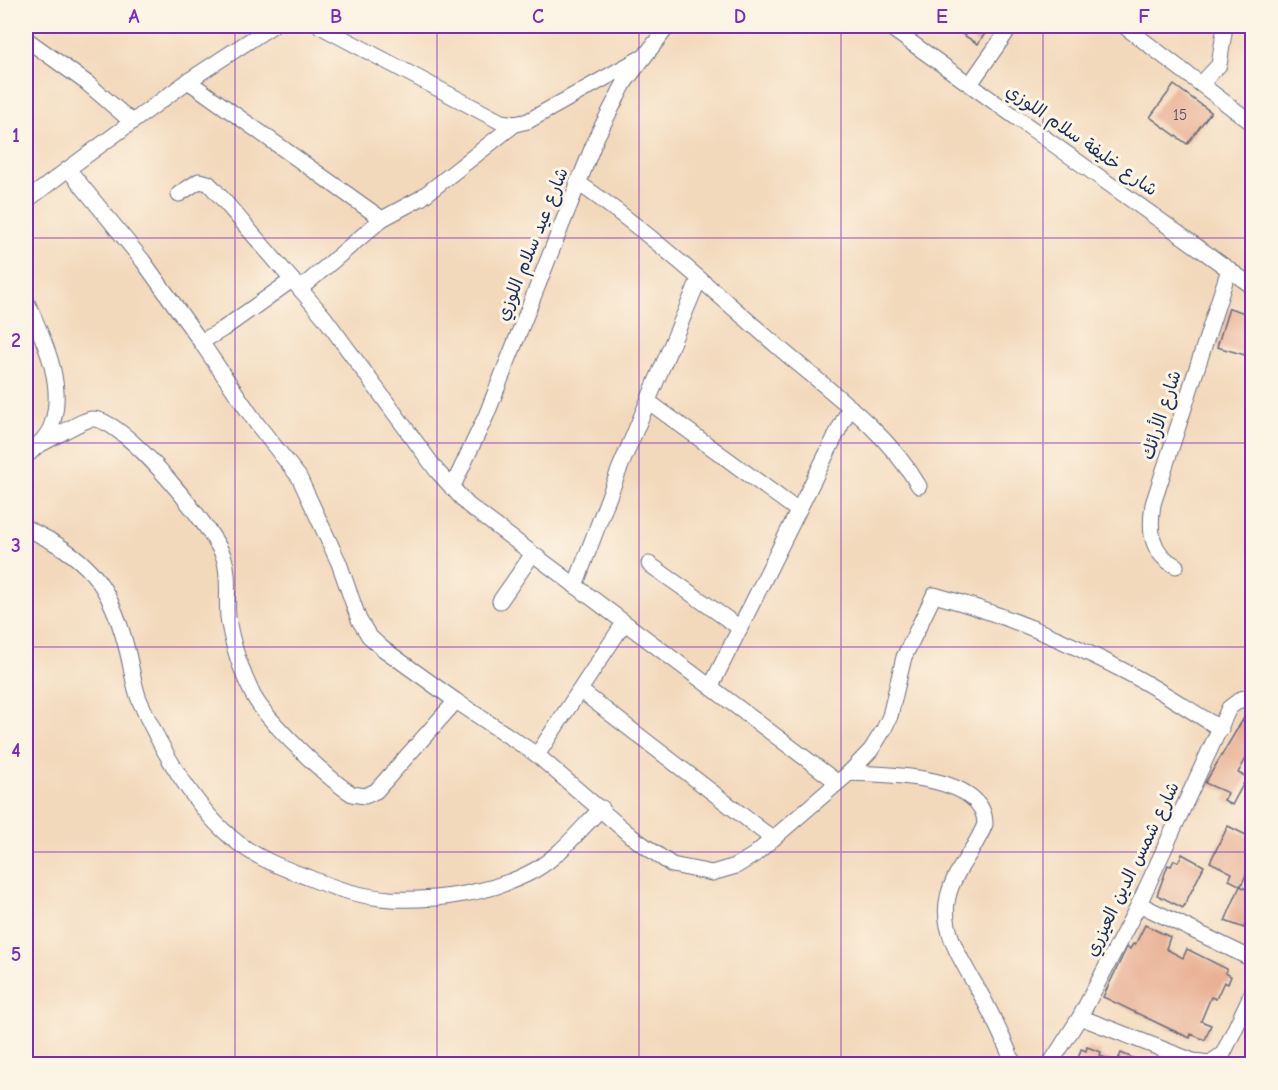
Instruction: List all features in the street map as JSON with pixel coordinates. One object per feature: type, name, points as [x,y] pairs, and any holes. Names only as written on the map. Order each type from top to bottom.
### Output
[{"type":"street","points":[[26,201],[188,81],[273,26]]},
{"type":"street","points":[[320,26],[472,109],[501,122],[528,121],[641,58]]},
{"type":"street","name":"شارع عيد سلام اللوزي","points":[[452,488],[486,416],[577,182],[601,128],[641,58],[668,26]]},
{"type":"street","name":"شارع خليفة سلام اللوزي","points":[[888,26],[1252,286]]},
{"type":"street","points":[[970,84],[1011,26]]},
{"type":"street","points":[[1124,26],[1252,123]]},
{"type":"street","points":[[1201,84],[1219,65],[1225,26]]},
{"type":"street","points":[[26,39],[87,83],[132,122]]},
{"type":"street","points":[[188,81],[382,219]]},
{"type":"street","points":[[201,342],[296,284],[382,219],[422,198],[515,123]]},
{"type":"street","points":[[68,169],[143,261],[257,424],[299,477],[319,516],[363,627],[382,648],[537,755],[651,852],[672,865],[711,873],[735,866],[773,839],[843,778],[871,750],[890,716],[904,657],[934,595],[978,609],[1090,654],[1128,673],[1221,729]]},
{"type":"street","points":[[179,194],[196,182],[208,183],[296,284],[363,367],[452,488],[481,517],[711,686],[843,778],[928,778],[964,794],[981,806],[985,824],[951,887],[946,910],[947,923],[958,951],[1002,1034],[1014,1065]]},
{"type":"street","points":[[577,182],[621,214],[850,408],[899,457],[919,486]]},
{"type":"street","name":"شارع الأرائك","points":[[1176,566],[1163,558],[1152,540],[1150,531],[1153,504],[1228,269]]},
{"type":"street","points":[[575,586],[619,470],[699,279]]},
{"type":"street","points":[[26,300],[46,345],[55,389],[53,418],[49,431],[30,452]]},
{"type":"street","points":[[648,402],[797,510]]},
{"type":"street","points":[[711,686],[850,408]]},
{"type":"street","points":[[30,452],[83,421],[93,419],[103,421],[145,453],[216,540],[227,571],[228,620],[258,704],[297,745],[352,794],[364,796],[376,791],[456,701]]},
{"type":"street","points":[[26,528],[69,552],[88,567],[107,591],[118,615],[138,696],[159,739],[203,808],[239,844],[268,862],[328,886],[378,898],[406,900],[451,895],[503,883],[537,869],[602,808]]},
{"type":"street","points":[[500,601],[532,555]]},
{"type":"street","points":[[649,564],[740,628]]},
{"type":"street","points":[[537,755],[624,623]]},
{"type":"street","points":[[581,691],[773,839]]},
{"type":"street","name":"شارع شمس الدين العيزري","points":[[1050,1065],[1080,1017],[1139,904],[1232,705],[1251,696]]},
{"type":"street","points":[[1139,904],[1252,958]]},
{"type":"street","points":[[1080,1017],[1193,1061],[1210,1063],[1223,1054],[1252,993]]},
{"type":"building","points":[[949,26],[990,26],[978,44]]},
{"type":"building","points":[[1174,85],[1211,112],[1187,144],[1150,117]]},
{"type":"building","points":[[1229,308],[1252,315],[1252,357],[1217,347]]},
{"type":"building","points":[[1251,706],[1252,755],[1249,753],[1238,773],[1247,777],[1232,805],[1224,800],[1228,793],[1205,783]]},
{"type":"building","points":[[1228,826],[1252,838],[1252,861],[1241,886],[1229,880],[1232,873],[1210,862]]},
{"type":"building","points":[[1182,854],[1204,866],[1183,908],[1157,895],[1168,865],[1171,866],[1174,860],[1178,862]]},
{"type":"building","points":[[1240,886],[1252,892],[1252,925],[1246,922],[1244,928],[1225,921]]},
{"type":"building","points":[[1145,925],[1170,937],[1166,949],[1183,958],[1187,949],[1227,969],[1225,973],[1231,976],[1228,984],[1224,982],[1216,999],[1211,997],[1201,1021],[1211,1025],[1205,1040],[1191,1034],[1190,1038],[1103,997],[1127,947],[1130,949],[1133,944],[1135,945]]},
{"type":"building","points":[[1087,1047],[1101,1052],[1100,1056],[1117,1062],[1121,1053],[1149,1065],[1076,1065],[1081,1049],[1086,1051]]}]
